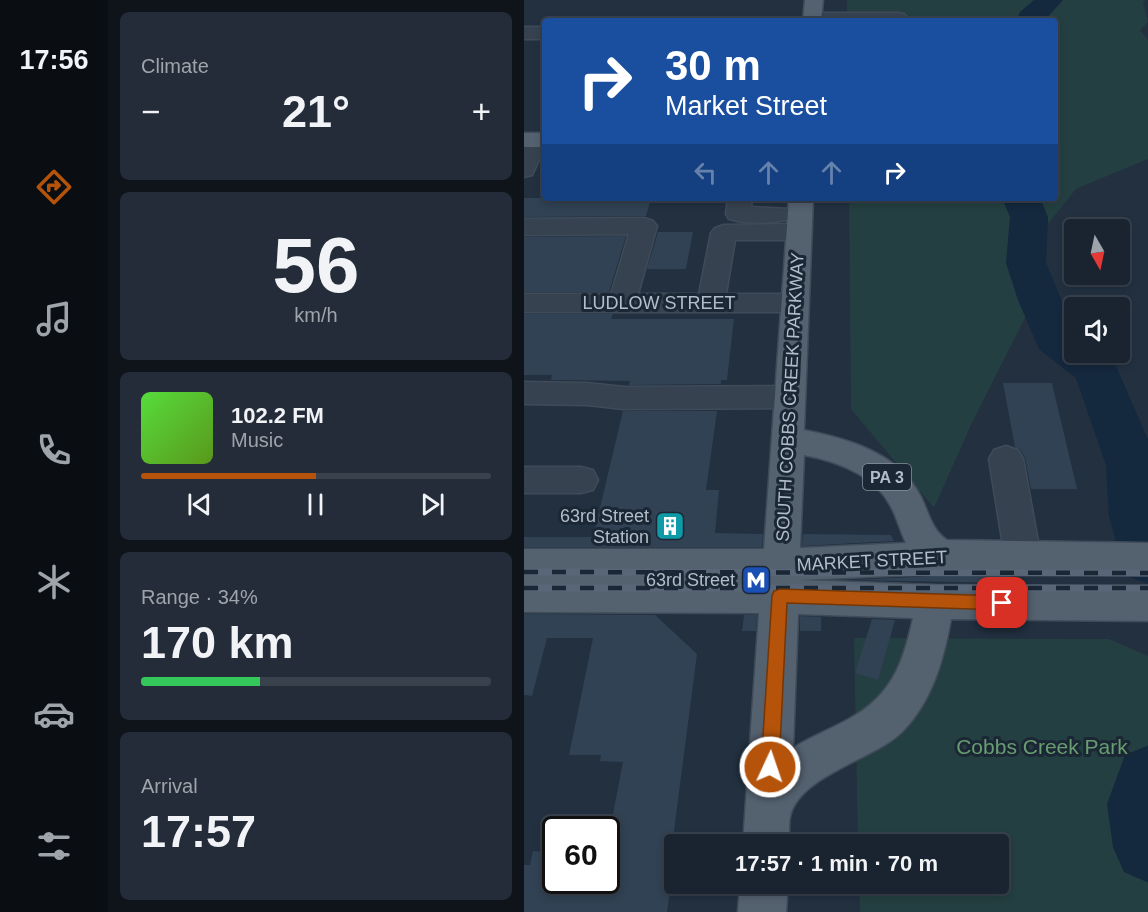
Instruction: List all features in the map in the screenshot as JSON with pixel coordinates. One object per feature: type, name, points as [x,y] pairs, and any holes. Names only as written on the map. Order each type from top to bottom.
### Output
[{"type":"main road","name":"SOUTH COBBS CREEK PARKWAY","points":[[767,827],[800,215]]},
{"type":"main road","name":"PA 3","points":[[788,440],[837,450],[868,463],[900,491],[924,542],[930,548],[951,557]]},
{"type":"main road","name":"MARKET STREET","points":[[524,595],[780,581],[951,557],[1136,559]]},
{"type":"main road","name":"MARKET STREET","points":[[524,565],[780,581],[935,602],[1142,604]]},
{"type":"main road","points":[[767,827],[794,773],[809,762],[866,733],[886,719],[904,699],[926,652],[935,602]]},
{"type":"main road","points":[[762,912],[763,894]]},
{"type":"street","points":[[813,13],[898,18]]},
{"type":"street","points":[[524,33],[542,33]]},
{"type":"street","points":[[524,170],[536,140]]},
{"type":"street","points":[[740,201],[738,214],[800,215]]},
{"type":"street","points":[[711,303],[724,233],[800,215]]},
{"type":"street","points":[[524,227],[644,226],[622,303]]},
{"type":"street","name":"LUDLOW STREET","points":[[524,303],[795,303]]},
{"type":"street","points":[[524,393],[587,394],[624,398],[790,397]]},
{"type":"street","points":[[1006,459],[1023,558]]},
{"type":"street","points":[[524,480],[581,480]]},
{"type":"green space","points":[[847,0],[1146,0],[1143,2],[1148,22],[1140,30],[1148,40],[1148,159],[1076,189],[1038,236],[1039,290],[971,425],[934,508],[851,409],[849,201],[1058,201],[1058,18],[847,18]]},
{"type":"green space","name":"Cobbs Creek Park","points":[[854,638],[1109,639],[1148,656],[1148,912],[860,912],[859,894],[1009,894],[1009,834],[858,834]]},
{"type":"building","points":[[524,198],[542,198],[542,201],[650,201],[646,216],[524,217]]},
{"type":"building","points":[[658,232],[693,232],[686,269],[647,269]]},
{"type":"building","points":[[626,236],[609,292],[524,292],[524,237]]},
{"type":"building","points":[[524,314],[613,314],[611,319],[734,319],[727,380],[721,380],[721,384],[629,385],[630,381],[551,380],[552,375],[524,375]]},
{"type":"building","points":[[1003,383],[1052,383],[1077,489],[1031,489],[1025,458],[1020,449],[1015,447]]},
{"type":"building","points":[[623,411],[717,411],[706,490],[719,490],[715,533],[763,534],[762,547],[524,547],[524,537],[593,537]]},
{"type":"building","points":[[803,534],[891,535],[894,541],[802,546]]},
{"type":"building","points":[[951,575],[1011,576],[1012,583],[854,580]]},
{"type":"building","points":[[524,614],[655,615],[697,654],[674,834],[664,834],[664,894],[670,894],[667,912],[524,912],[524,865],[530,865],[533,851],[542,852],[542,894],[620,894],[620,816],[613,816],[623,762],[600,761],[601,755],[569,755],[593,638],[547,638],[532,696],[524,695]]},
{"type":"building","points":[[744,615],[757,615],[756,631],[742,631]]},
{"type":"building","points":[[800,616],[821,617],[821,631],[800,631]]},
{"type":"building","points":[[872,619],[895,620],[878,680],[855,673]]},
{"type":"waterway","points":[[1030,18],[1050,0]]},
{"type":"waterway","points":[[1022,201],[1029,217],[1026,263],[1039,300],[1055,338],[1096,369],[1132,465],[1136,516],[1149,560]]},
{"type":"waterway","points":[[1149,779],[1142,804],[1149,847]]},
{"type":"railway","points":[[524,572],[1149,573]]},
{"type":"railway","points":[[524,588],[1149,588]]},
{"type":"place","name":"63rd Street Station","points":[[670,526]]},
{"type":"place","name":"63rd Street","points":[[756,580]]},
{"type":"route","points":[[770,767],[780,596],[1002,603]]}]
